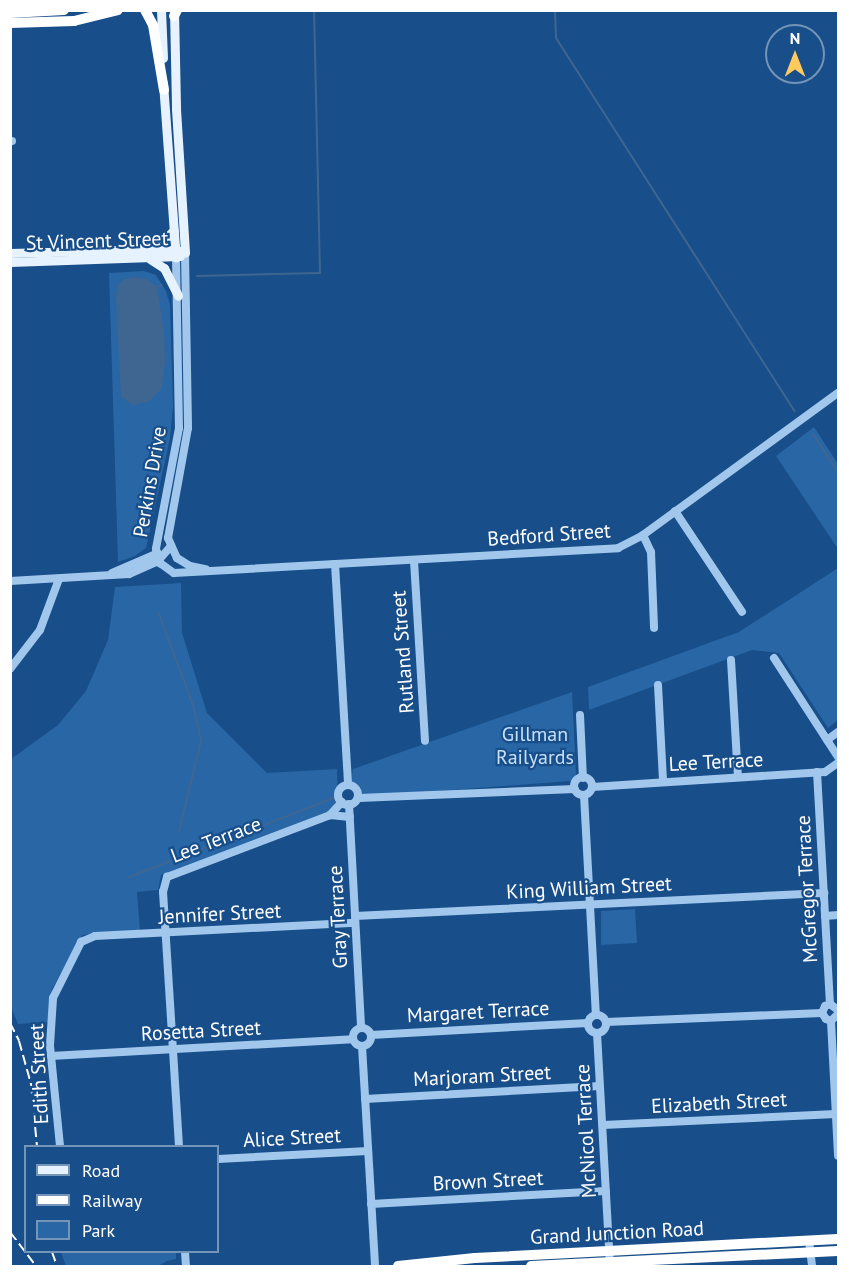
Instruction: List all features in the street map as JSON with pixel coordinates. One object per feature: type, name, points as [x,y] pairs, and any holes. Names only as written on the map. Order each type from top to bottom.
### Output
[{"type":"highway","points":[[10,13],[64,10]]},
{"type":"highway","points":[[10,23],[74,21],[118,10]]},
{"type":"highway","points":[[145,10],[152,21],[164,90]]},
{"type":"highway","name":"Grand Junction Road","points":[[609,1257],[655,1264],[809,1247],[838,1239]]},
{"type":"highway","name":"Grand Junction Road","points":[[531,1266],[609,1257],[809,1247],[838,1251]]},
{"type":"highway","name":"Grand Junction Road","points":[[398,1266],[467,1258],[581,1261]]},
{"type":"main road","name":"Perkins Drive","points":[[161,10],[164,90],[174,230],[178,253]]},
{"type":"main road","name":"Perkins Drive","points":[[175,12],[178,253]]},
{"type":"main road","points":[[174,230],[143,253],[164,268],[178,296]]},
{"type":"main road","name":"St Vincent Street","points":[[10,253],[178,253]]},
{"type":"main road","name":"St Vincent Street","points":[[10,262],[143,253]]},
{"type":"street","name":"Perkins Drive","points":[[178,253],[179,428],[157,557],[165,569],[174,573],[213,570]]},
{"type":"street","name":"Perkins Drive","points":[[178,253],[188,428],[169,526],[170,547],[177,558],[188,565],[213,570]]},
{"type":"street","name":"Bedford Street","points":[[213,570],[609,549],[627,544],[643,535],[838,393]]},
{"type":"street","points":[[675,511],[742,612]]},
{"type":"street","points":[[643,535],[651,552],[654,628]]},
{"type":"street","points":[[10,581],[129,574],[170,547]]},
{"type":"street","name":"Rutland Street","points":[[414,561],[425,741]]},
{"type":"street","points":[[335,564],[348,784]]},
{"type":"street","points":[[10,669],[40,630],[59,579]]},
{"type":"street","points":[[774,658],[838,757]]},
{"type":"street","points":[[731,660],[738,777]]},
{"type":"street","points":[[658,685],[663,781]]},
{"type":"street","points":[[580,715],[584,778]]},
{"type":"street","points":[[827,740],[838,732]]},
{"type":"street","name":"Lee Terrace","points":[[592,787],[825,772],[838,763]]},
{"type":"street","name":"McGregor Terrace","points":[[817,772],[830,1004]]},
{"type":"street","points":[[584,795],[579,794],[575,789],[576,781],[584,778],[589,779],[592,787],[584,795],[596,1015],[588,1023],[591,1031],[597,1033],[603,1031],[606,1022]]},
{"type":"street","points":[[348,784],[357,789],[358,798]]},
{"type":"street","points":[[348,784],[338,793],[346,803],[358,798],[575,789]]},
{"type":"street","name":"Lee Terrace","points":[[179,1145],[164,892],[167,877],[172,873],[330,815],[346,803]]},
{"type":"street","name":"Gray Terrace","points":[[346,803],[350,817],[361,1028]]},
{"type":"street","name":"Lee Terrace","points":[[330,815],[350,817]]},
{"type":"street","name":"King William Street","points":[[355,920],[824,893]]},
{"type":"street","points":[[825,916],[838,915]]},
{"type":"street","name":"Jennifer Street","points":[[86,938],[355,920]]},
{"type":"street","name":"Edith Street","points":[[60,1145],[51,1056],[53,998],[81,942],[86,938]]},
{"type":"street","points":[[822,1013],[825,1006],[830,1004],[838,1012],[831,1020],[836,1072],[838,1155]]},
{"type":"street","points":[[606,1022],[822,1013]]},
{"type":"street","points":[[822,1013],[826,1019],[831,1020]]},
{"type":"street","points":[[596,1015],[603,1017],[606,1022]]},
{"type":"street","name":"Margaret Terrace","points":[[371,1035],[588,1023]]},
{"type":"street","points":[[361,1028],[367,1029],[371,1035],[368,1043],[362,1046],[357,1045],[353,1039],[354,1032],[361,1028]]},
{"type":"street","name":"McNicol Terrace","points":[[597,1033],[609,1257]]},
{"type":"street","name":"Rosetta Street","points":[[51,1056],[353,1039]]},
{"type":"street","points":[[362,1046],[375,1266]]},
{"type":"street","name":"Marjoram Street","points":[[365,1099],[600,1086]]},
{"type":"street","name":"Elizabeth Street","points":[[603,1125],[836,1114]]},
{"type":"street","name":"Alice Street","points":[[219,1159],[368,1151]]},
{"type":"street","name":"Brown Street","points":[[371,1204],[606,1191]]},
{"type":"street","points":[[809,1247],[812,1266]]},
{"type":"green space","points":[[144,271],[156,275],[166,291],[170,305],[173,406],[170,438],[146,548],[135,556],[118,562],[109,273]]},
{"type":"green space","points":[[814,427],[838,464],[838,549],[776,456]]},
{"type":"green space","points":[[838,568],[838,720],[828,728],[779,653],[752,650],[589,710],[588,687],[739,632]]},
{"type":"green space","points":[[181,583],[182,633],[207,713],[267,773],[337,769],[338,808],[161,875],[158,890],[137,892],[140,931],[82,935],[52,989],[48,1022],[18,1024],[11,1007],[11,759],[58,725],[86,691],[108,640],[115,587]]},
{"type":"green space","name":"Gillman Railyards","points":[[572,692],[576,775],[570,781],[361,797],[351,782],[353,769]]},
{"type":"green space","points":[[635,909],[637,943],[601,945],[601,911]]},
{"type":"green space","points":[[61,1253],[176,1253],[176,1259],[158,1266],[66,1266]]},
{"type":"shaded area","points":[[135,277],[147,279],[157,287],[164,331],[165,361],[162,388],[149,401],[133,405],[121,397],[116,296],[118,285],[125,279]]},
{"type":"waterway","points":[[197,276],[320,273],[314,10]]},
{"type":"waterway","points":[[555,10],[556,38],[795,411]]},
{"type":"waterway","points":[[157,287],[162,285]]},
{"type":"waterway","points":[[813,434],[838,472]]},
{"type":"waterway","points":[[159,614],[193,705],[201,741],[179,831]]},
{"type":"waterway","points":[[129,877],[334,798]]},
{"type":"railway","points":[[10,1023],[19,1041],[31,1084],[37,1145]]},
{"type":"railway","points":[[10,1232],[24,1250]]},
{"type":"railway","points":[[26,1253],[36,1266]]},
{"type":"railway","points":[[52,1253],[57,1266]]}]
